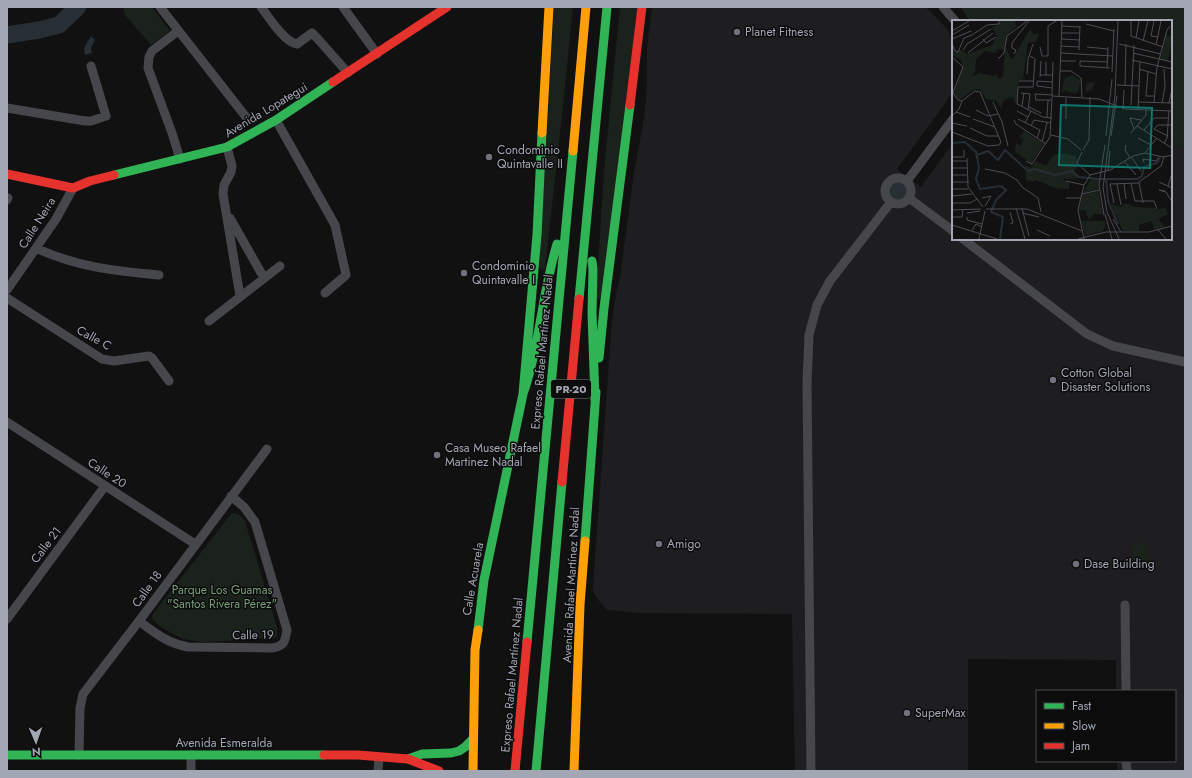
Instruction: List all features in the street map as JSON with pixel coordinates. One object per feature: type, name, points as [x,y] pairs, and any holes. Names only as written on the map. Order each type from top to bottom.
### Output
[{"type":"main road","name":"Avenida Lopategui","points":[[73,188],[90,181],[227,147],[276,120],[377,54],[433,11],[447,7]]},
{"type":"main road","points":[[523,394],[537,235],[549,7]]},
{"type":"main road","name":"Expreso Rafael Martínez Nadal","points":[[515,771],[566,218],[582,64],[586,7]]},
{"type":"main road","name":"PR-20","points":[[536,771],[607,7]]},
{"type":"main road","points":[[595,400],[604,308],[642,7]]},
{"type":"main road","points":[[7,174],[73,188]]},
{"type":"main road","points":[[523,394],[534,357],[544,292],[552,260],[566,218]]},
{"type":"main road","points":[[587,221],[593,268],[592,313],[595,400]]},
{"type":"main road","name":"Calle Acuarela","points":[[473,771],[475,650],[484,580],[523,394]]},
{"type":"main road","name":"Avenida Rafael Martínez Nadal","points":[[574,771],[580,604],[595,400]]},
{"type":"main road","points":[[408,759],[422,754],[451,753],[459,751],[473,739]]},
{"type":"main road","name":"Avenida Esmeralda","points":[[7,755],[358,755],[408,759],[439,771]]},
{"type":"street","points":[[160,7],[246,117]]},
{"type":"street","points":[[261,7],[278,30],[292,43],[297,44],[312,33],[348,73]]},
{"type":"street","points":[[343,7],[377,54]]},
{"type":"street","points":[[943,7],[954,20]]},
{"type":"street","points":[[178,31],[152,51],[148,62],[150,73],[180,158]]},
{"type":"street","points":[[7,108],[81,121],[91,121],[106,116],[90,66]]},
{"type":"street","points":[[276,120],[335,226],[346,275],[325,293]]},
{"type":"street","points":[[907,181],[952,120]]},
{"type":"street","points":[[227,147],[232,166],[231,172],[224,185],[223,194],[240,296]]},
{"type":"street","points":[[899,178],[907,181],[911,188],[909,198],[901,204],[891,202],[885,194],[888,182],[899,178]]},
{"type":"street","name":"Calle Neira","points":[[7,290],[56,219],[73,188]]},
{"type":"street","points":[[909,198],[952,230]]},
{"type":"street","points":[[812,771],[807,382],[809,335],[817,305],[830,281],[891,202]]},
{"type":"street","points":[[226,212],[264,278]]},
{"type":"street","points":[[964,240],[1087,334],[1113,346],[1185,362]]},
{"type":"street","points":[[36,248],[50,255],[75,263],[109,270],[159,275]]},
{"type":"street","points":[[209,321],[280,266]]},
{"type":"street","name":"Calle C","points":[[7,298],[102,359],[114,361],[148,356],[152,358],[169,381]]},
{"type":"street","name":"Calle 20","points":[[7,422],[195,544]]},
{"type":"street","name":"Calle 18","points":[[80,755],[80,708],[82,694],[139,621],[267,449]]},
{"type":"street","name":"Calle 21","points":[[7,619],[105,486]]},
{"type":"street","name":"Calle 19","points":[[139,621],[159,637],[176,645],[188,647],[272,648],[279,647],[283,643],[287,630],[255,522],[244,507],[231,496]]},
{"type":"street","points":[[1125,605],[1126,690]]},
{"type":"street","points":[[191,755],[191,771]]},
{"type":"street","points":[[378,756],[378,771]]},
{"type":"shaded area","points":[[652,7],[925,7],[947,29],[952,40],[952,93],[897,169],[921,187],[952,144],[952,240],[1172,240],[1172,149],[1185,146],[1185,771],[1117,771],[1117,762],[1176,762],[1176,690],[1116,690],[1116,660],[968,659],[968,771],[795,771],[792,614],[641,613],[607,610],[599,601],[594,594],[593,586],[612,320],[620,278],[634,173],[644,118],[647,85],[647,48]]},
{"type":"shaded area","points":[[91,36],[95,40],[91,48],[92,53],[85,55],[84,48]]},
{"type":"shaded area","points":[[894,182],[902,182],[907,187],[905,198],[902,200],[894,200],[889,195],[889,187]]},
{"type":"green space","points":[[123,7],[152,7],[170,31],[151,45],[126,16]]},
{"type":"green space","points":[[554,7],[573,7],[545,269],[539,270]]},
{"type":"green space","points":[[620,7],[638,7],[601,299],[596,299],[604,170]]},
{"type":"green space","points":[[960,7],[1185,7],[1185,146],[1172,149],[1172,20],[969,20]]},
{"type":"green space","name":"Parque Los Guamas \"Santos Rivera Pérez\"","points":[[232,513],[239,515],[245,521],[277,627],[277,636],[274,638],[204,642],[183,639],[161,627],[153,620],[152,615]]},
{"type":"green space","points":[[1131,543],[1149,543],[1149,566],[1132,566]]},
{"type":"waterway","points":[[7,35],[59,25],[78,7]]},
{"type":"traffic: fast","points":[[579,299],[607,7]]},
{"type":"traffic: fast","points":[[114,175],[227,147],[276,120],[333,82]]},
{"type":"traffic: fast","points":[[599,358],[630,105]]},
{"type":"traffic: fast","points":[[478,630],[484,580],[523,394],[537,235],[542,133]]},
{"type":"traffic: fast","points":[[527,642],[573,151]]},
{"type":"traffic: fast","points":[[523,394],[529,375],[557,244]]},
{"type":"traffic: fast","points":[[592,261],[595,400]]},
{"type":"traffic: fast","points":[[585,541],[596,392]]},
{"type":"traffic: fast","points":[[536,771],[562,482]]},
{"type":"traffic: fast","points":[[408,759],[422,754],[451,753],[459,751],[473,739]]},
{"type":"traffic: fast","points":[[7,755],[324,755]]},
{"type":"traffic: slow","points":[[542,133],[549,7]]},
{"type":"traffic: slow","points":[[573,151],[586,7]]},
{"type":"traffic: slow","points":[[574,771],[580,605],[585,541]]},
{"type":"traffic: slow","points":[[473,771],[475,650],[478,630]]},
{"type":"traffic: jam","points":[[333,82],[447,7]]},
{"type":"traffic: jam","points":[[630,105],[642,7]]},
{"type":"traffic: jam","points":[[7,174],[73,188],[90,181],[114,175]]},
{"type":"traffic: jam","points":[[562,482],[579,299]]},
{"type":"traffic: jam","points":[[515,771],[527,642]]},
{"type":"traffic: jam","points":[[324,755],[358,755],[408,759],[439,771]]},
{"type":"place","name":"Planet Fitness","points":[[737,32]]},
{"type":"place","name":"Condominio Quintavalle II","points":[[489,157]]},
{"type":"place","name":"Condominio Quintavalle I","points":[[464,273]]},
{"type":"place","name":"Cotton Global Disaster Solutions","points":[[1053,380]]},
{"type":"place","name":"Casa Museo Rafael Martinez Nadal","points":[[437,455]]},
{"type":"place","name":"Amigo","points":[[659,544]]},
{"type":"place","name":"Dase Building","points":[[1076,564]]},
{"type":"place","name":"SuperMax","points":[[907,713]]}]
